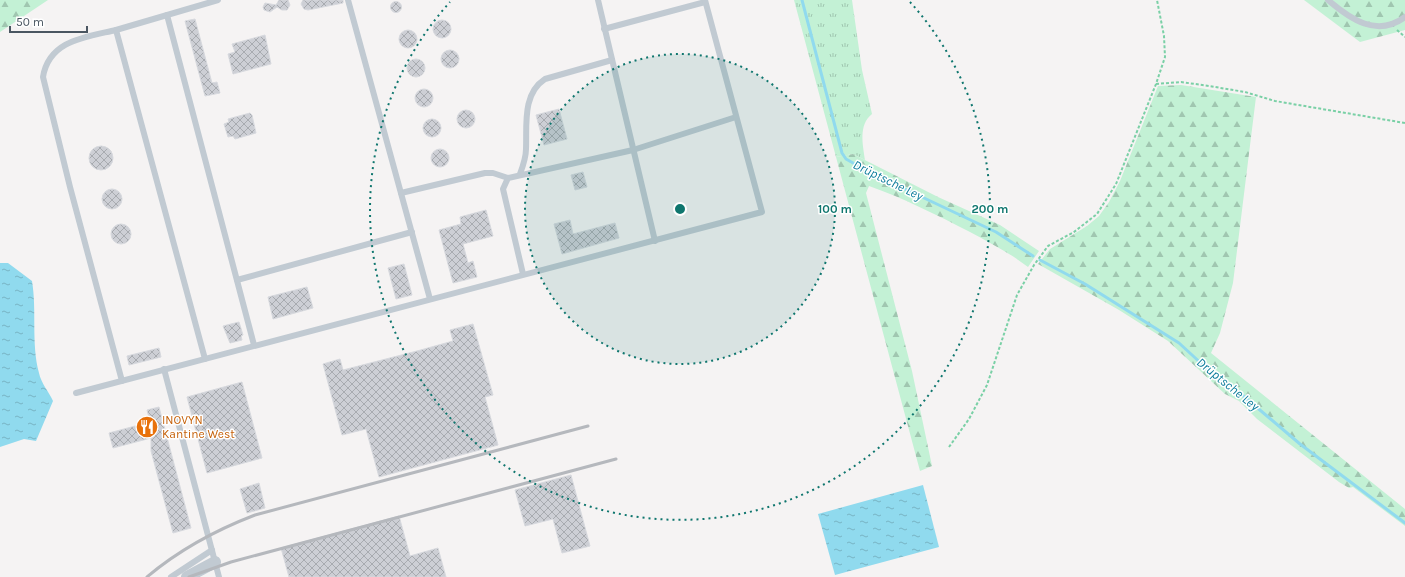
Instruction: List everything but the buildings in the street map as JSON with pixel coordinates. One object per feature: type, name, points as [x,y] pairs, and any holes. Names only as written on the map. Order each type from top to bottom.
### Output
[{"type":"street","points":[[187,577],[214,556]]},
{"type":"lane","points":[[122,381],[70,187],[43,77],[47,63],[52,55],[65,44],[80,38],[116,30],[218,0]]},
{"type":"lane","points":[[348,0],[430,299]]},
{"type":"lane","points":[[598,0],[654,241]]},
{"type":"lane","points":[[1328,0],[1349,18],[1368,25],[1389,25],[1405,17]]},
{"type":"lane","points":[[76,393],[762,212],[705,1],[604,29]]},
{"type":"lane","points":[[167,15],[254,345]]},
{"type":"lane","points":[[116,30],[205,358]]},
{"type":"lane","points":[[520,174],[526,151],[529,101],[532,93],[539,83],[545,79],[612,60]]},
{"type":"lane","points":[[401,193],[485,173],[508,178],[520,174],[633,150],[736,117]]},
{"type":"lane","points":[[508,178],[503,189],[523,274]]},
{"type":"lane","points":[[237,280],[412,232]]},
{"type":"lane","points":[[164,369],[219,577]]},
{"type":"lane","points":[[171,577],[214,556]]},
{"type":"path","points":[[949,447],[969,419],[987,384],[1017,295],[1025,280],[1048,246],[1086,223],[1097,214],[1108,199],[1116,184],[1156,84],[1164,57],[1165,47],[1157,0]]},
{"type":"path","points":[[1156,84],[1181,82],[1217,87],[1245,92],[1275,101],[1405,123]]},
{"type":"green space","points":[[0,0],[48,0],[0,32]]},
{"type":"green space","points":[[794,0],[852,0],[862,70],[872,114],[863,129],[862,136],[865,160],[853,154],[836,157]]},
{"type":"green space","points":[[1304,0],[1405,0],[1405,30],[1360,42]]},
{"type":"green space","points":[[1181,85],[1256,97],[1233,283],[1220,333],[1211,353],[1405,509],[1405,526],[1353,487],[1349,488],[1339,482],[1257,419],[1239,401],[1225,394],[1168,341],[1119,310],[1038,264],[1050,249],[1087,226],[1099,216],[1109,202],[1120,181],[1158,86]]},
{"type":"green space","points":[[853,154],[938,197],[1000,225],[1039,251],[1028,267],[1000,248],[933,213],[869,186],[866,193],[912,371],[932,466],[920,471],[836,157]]},
{"type":"water","points":[[0,263],[8,263],[32,281],[35,350],[37,362],[41,380],[53,401],[36,441],[24,439],[0,447]]},
{"type":"water","points":[[923,485],[939,547],[835,575],[818,514]]},
{"type":"waterway","name":"Drüptsche Ley","points":[[802,0],[842,153],[846,159],[869,172],[996,232],[1033,256]]},
{"type":"waterway","name":"Drüptsche Ley","points":[[1040,260],[1085,284],[1179,343],[1217,378],[1241,394],[1300,444],[1405,523]]},
{"type":"railway","points":[[147,577],[185,549],[226,527],[255,515],[588,426]]},
{"type":"railway","points":[[189,577],[231,562],[616,459]]},
{"type":"place","name":"INOVYN Kantine West","points":[[147,427]]}]
